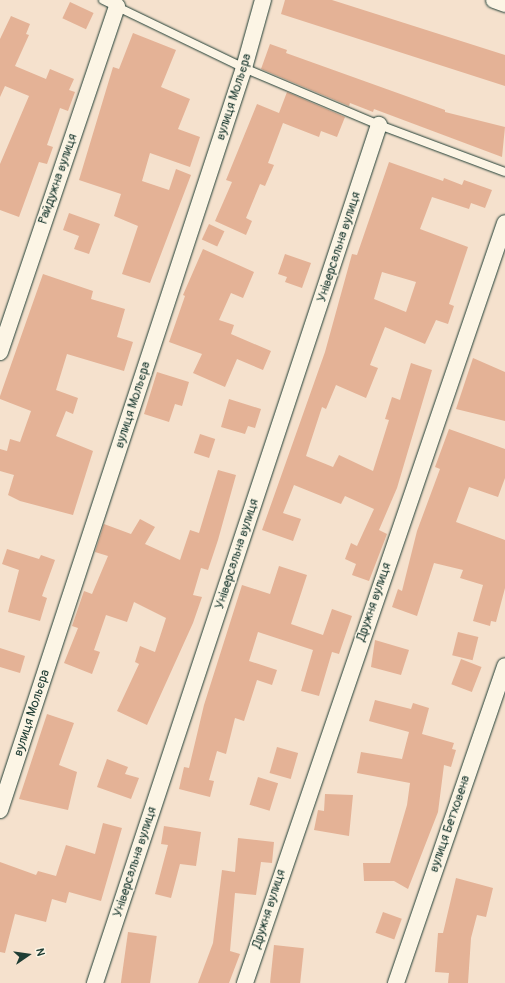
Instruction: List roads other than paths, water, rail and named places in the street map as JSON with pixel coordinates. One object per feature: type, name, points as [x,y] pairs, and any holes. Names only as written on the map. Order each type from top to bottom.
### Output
[{"type":"street","name":"вулиця Мольєра","points":[[0,810],[244,68],[264,0]]},
{"type":"street","points":[[494,0],[505,4]]},
{"type":"street","name":"Райдужна вулиця","points":[[0,352],[110,3]]},
{"type":"street","name":"Універсальна вулиця","points":[[94,983],[379,125]]},
{"type":"street","name":"Дружня вулиця","points":[[245,983],[505,223]]},
{"type":"street","name":"вулиця Бетховена","points":[[396,983],[505,666]]},
{"type":"lane","points":[[110,3],[244,68],[379,125],[505,172]]}]
